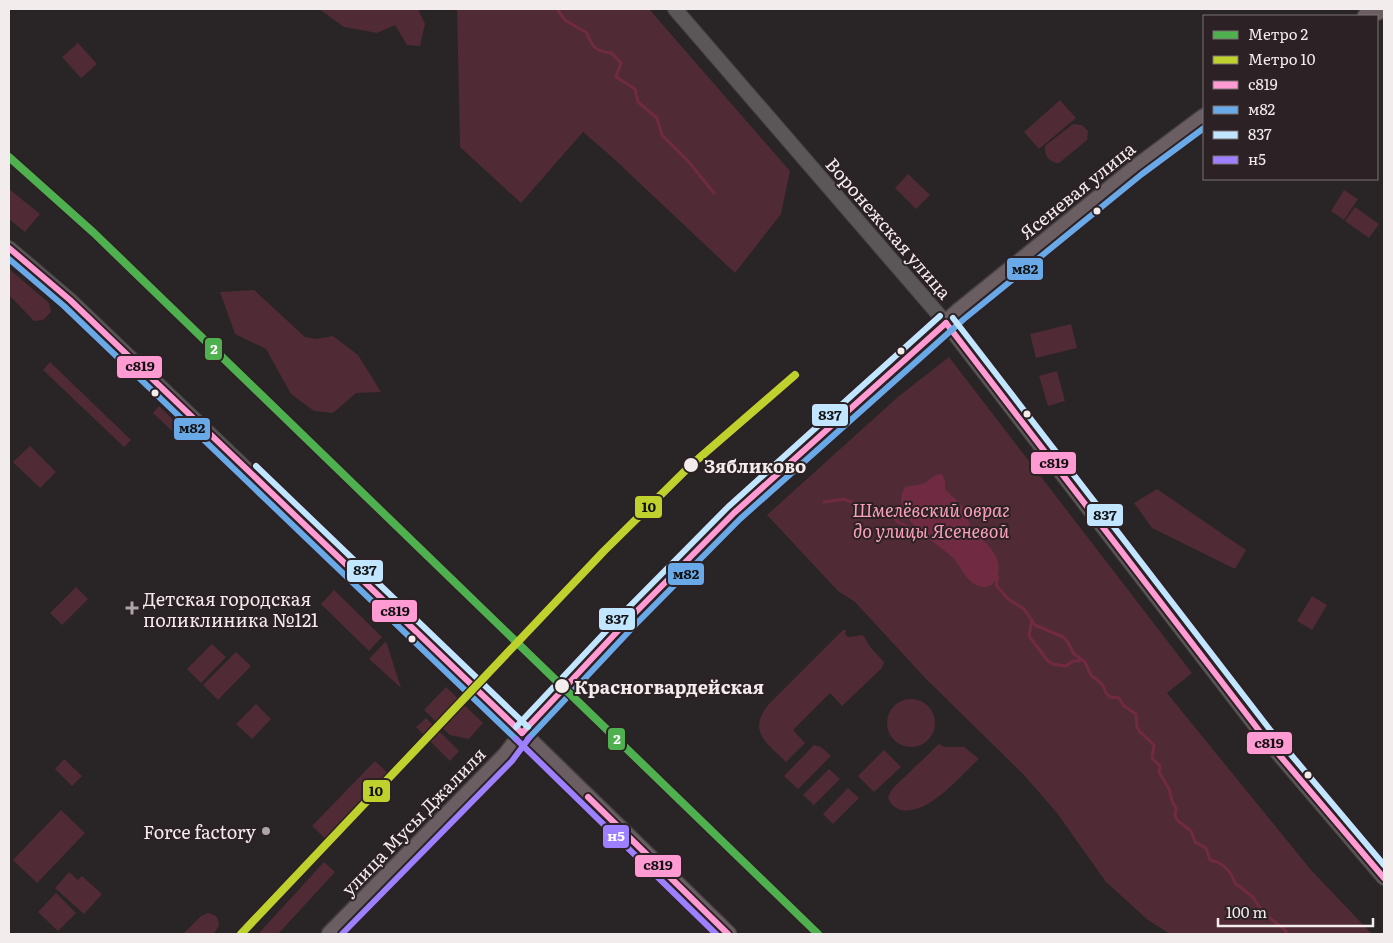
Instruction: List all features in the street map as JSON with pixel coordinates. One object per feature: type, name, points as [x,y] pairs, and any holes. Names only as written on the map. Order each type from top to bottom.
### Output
[{"type":"main road","points":[[1369,15],[1384,9]]},
{"type":"main road","name":"Ясеневая улица","points":[[522,733],[630,618],[734,513],[946,322],[1137,167],[1203,118]]},
{"type":"main road","points":[[522,733],[728,934]]},
{"type":"main road","name":"улица Мусы Джалиля","points":[[330,934],[506,755],[522,733]]},
{"type":"street","name":"Воронежская улица","points":[[675,9],[946,322],[1264,737],[1384,878]]},
{"type":"street","points":[[9,248],[70,300],[522,733]]},
{"type":"green space","points":[[319,9],[418,9],[425,24],[420,46],[407,45],[395,25],[377,33],[344,27]]},
{"type":"green space","points":[[457,9],[649,9],[790,171],[781,214],[735,273],[583,132],[521,203],[460,147]]},
{"type":"green space","points":[[78,43],[97,64],[81,78],[62,57]]},
{"type":"green space","points":[[1060,100],[1076,118],[1039,149],[1024,132]]},
{"type":"green space","points":[[1073,124],[1082,125],[1088,131],[1087,140],[1059,163],[1052,162],[1046,155],[1045,146]]},
{"type":"green space","points":[[908,174],[930,195],[916,209],[895,188]]},
{"type":"green space","points":[[9,189],[40,214],[25,232],[9,219]]},
{"type":"green space","points":[[1344,190],[1358,199],[1344,220],[1331,211]]},
{"type":"green space","points":[[1355,207],[1379,224],[1369,238],[1345,221]]},
{"type":"green space","points":[[9,269],[49,303],[51,312],[43,320],[34,321],[10,296]]},
{"type":"green space","points":[[254,290],[305,337],[316,339],[333,336],[358,355],[381,392],[356,393],[333,413],[314,411],[291,394],[266,349],[235,334],[220,292]]},
{"type":"green space","points":[[1071,324],[1077,348],[1036,358],[1030,334]]},
{"type":"green space","name":"Шмелёвский овраг до улицы Ясеневой","points":[[949,357],[1192,673],[1167,693],[1311,870],[1372,934],[1170,934],[1148,920],[1106,882],[1057,813],[1023,774],[926,679],[855,602],[838,591],[767,515],[899,396]]},
{"type":"green space","points":[[50,362],[131,440],[124,447],[43,370]]},
{"type":"green space","points":[[1057,371],[1065,401],[1048,406],[1039,376]]},
{"type":"green space","points":[[159,406],[186,432],[172,431],[153,413]]},
{"type":"green space","points":[[30,446],[56,472],[40,488],[13,462]]},
{"type":"green space","points":[[1157,489],[1246,550],[1235,569],[1152,528],[1134,503]]},
{"type":"green space","points":[[76,587],[88,599],[62,625],[50,613]]},
{"type":"green space","points":[[334,590],[382,637],[369,651],[321,604]]},
{"type":"green space","points":[[1312,596],[1327,605],[1312,630],[1297,621]]},
{"type":"green space","points":[[843,630],[846,630],[845,634],[848,637],[863,635],[871,648],[884,662],[882,668],[842,706],[830,693],[793,730],[805,743],[786,762],[766,743],[759,730],[762,714],[768,705]]},
{"type":"green space","points":[[385,642],[387,644],[401,688],[369,659]]},
{"type":"green space","points":[[212,644],[226,657],[201,683],[187,669]]},
{"type":"green space","points":[[236,652],[251,666],[218,700],[203,685]]},
{"type":"green space","points":[[446,687],[483,723],[469,739],[450,735],[424,710]]},
{"type":"green space","points":[[906,699],[916,699],[928,706],[935,718],[935,728],[928,740],[916,747],[906,747],[898,743],[891,736],[887,728],[887,718],[891,710],[898,703]]},
{"type":"green space","points":[[256,704],[271,719],[252,739],[236,724]]},
{"type":"green space","points":[[426,718],[459,751],[450,761],[416,727]]},
{"type":"green space","points":[[939,744],[944,747],[964,747],[979,759],[931,802],[920,808],[909,810],[894,807],[888,797],[893,788]]},
{"type":"green space","points":[[814,745],[821,747],[831,756],[798,789],[784,776]]},
{"type":"green space","points":[[884,750],[901,767],[874,792],[858,776]]},
{"type":"green space","points":[[64,759],[82,776],[72,786],[55,769]]},
{"type":"green space","points":[[375,761],[393,778],[330,843],[312,826]]},
{"type":"green space","points":[[829,769],[840,779],[814,805],[803,795]]},
{"type":"green space","points":[[848,788],[859,798],[833,824],[823,814]]},
{"type":"green space","points":[[61,810],[85,833],[37,883],[13,860]]},
{"type":"green space","points":[[324,862],[335,872],[278,934],[260,934],[259,933]]},
{"type":"green space","points":[[69,872],[78,880],[82,876],[102,894],[84,914],[55,888]]},
{"type":"green space","points":[[56,893],[76,913],[58,931],[38,912]]},
{"type":"green space","points":[[208,913],[216,916],[219,923],[218,928],[213,934],[183,934],[201,916]]},
{"type":"shaded area","points":[[942,474],[945,480],[945,489],[961,505],[971,527],[990,548],[998,561],[998,574],[993,584],[989,586],[976,585],[969,580],[954,559],[916,528],[908,519],[903,509],[901,498],[905,487],[925,483],[936,475]]},
{"type":"waterway","points":[[557,9],[565,20],[587,33],[595,48],[611,53],[621,63],[616,77],[635,89],[638,102],[657,118],[662,135],[688,161],[714,193]]},
{"type":"waterway","points":[[824,502],[844,499],[866,508],[884,507],[898,522],[922,533]]},
{"type":"waterway","points":[[998,577],[996,585],[1008,599],[1024,609],[1035,625],[1063,637],[1074,654],[1085,662],[1091,675],[1102,684],[1106,693],[1110,697],[1119,698],[1124,706],[1136,714],[1137,727],[1154,745],[1152,758],[1160,766],[1159,772],[1169,789],[1176,808],[1175,816],[1178,821],[1191,831],[1195,842],[1206,848],[1210,860],[1224,866],[1231,874],[1235,883],[1253,897],[1263,913],[1288,934]]},
{"type":"waterway","points":[[1032,620],[1029,636],[1047,660],[1052,664],[1066,666],[1073,661],[1080,661]]},
{"type":"metro line","name":"2","points":[[9,157],[94,233],[818,934]]},
{"type":"metro line","name":"10","points":[[241,934],[604,551],[690,466],[795,375]]},
{"type":"transit line","name":"м82","points":[[528,739],[636,624],[740,519],[964,319],[1142,174],[1203,129]]},
{"type":"transit line","name":"с819","points":[[9,248],[70,300],[522,733]]},
{"type":"transit line","name":"м82","points":[[9,259],[64,306],[516,739]]},
{"type":"transit line","name":"837","points":[[516,727],[624,612],[728,507],[940,316]]},
{"type":"transit line","name":"837","points":[[953,318],[1271,731],[1384,865]]},
{"type":"transit line","name":"с819","points":[[946,323],[1264,737],[1384,878]]},
{"type":"transit line","name":"с819","points":[[522,733],[630,618],[734,513],[946,323]]},
{"type":"transit line","name":"837","points":[[256,466],[528,727]]},
{"type":"transit line","name":"н5","points":[[342,934],[512,761],[529,738]]},
{"type":"transit line","name":"н5","points":[[516,739],[716,934]]},
{"type":"transit line","name":"с819","points":[[588,797],[728,934]]},
{"type":"place","name":"Зябликово","points":[[691,465]]},
{"type":"place","name":"Детская городская поликлиника №121","points":[[132,608]]},
{"type":"place","name":"Красногвардейская","points":[[562,686]]},
{"type":"place","name":"Force factory","points":[[266,831]]}]
